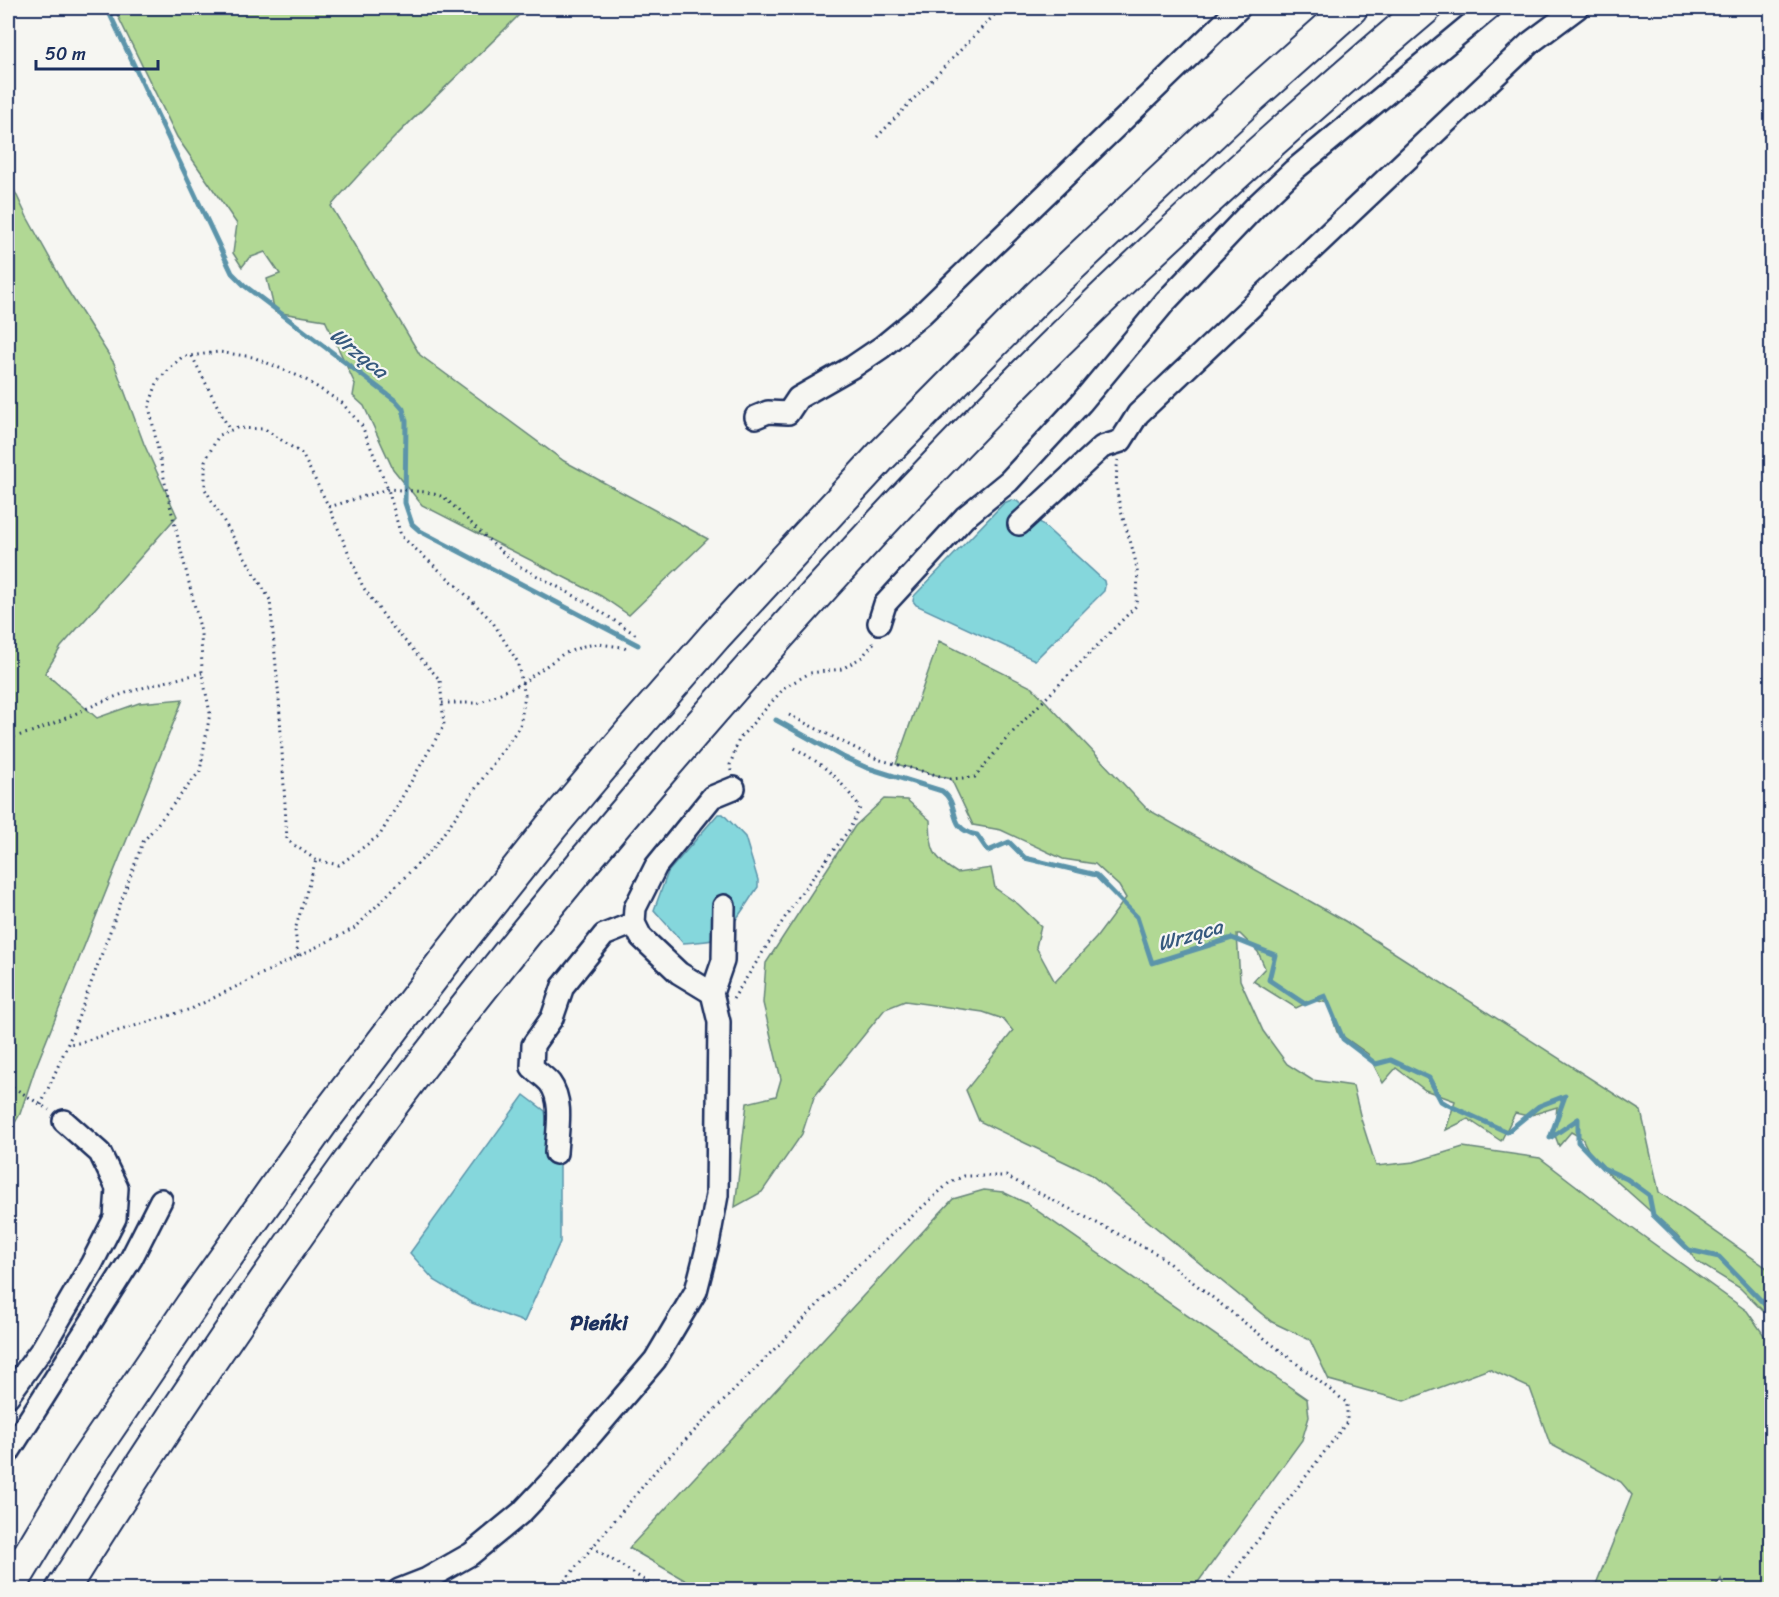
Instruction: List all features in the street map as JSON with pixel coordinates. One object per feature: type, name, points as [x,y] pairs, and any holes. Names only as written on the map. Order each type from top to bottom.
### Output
[{"type":"highway","points":[[8,1590],[91,1454],[192,1305],[322,1122],[450,954],[624,741],[715,636],[883,454],[1039,296],[1252,96],[1351,8]]},
{"type":"highway","points":[[62,1590],[138,1468],[223,1342],[359,1150],[487,982],[590,853],[657,775],[830,579],[1023,377],[1175,230],[1337,83],[1425,8]]},
{"type":"lane","points":[[756,417],[768,412],[788,413],[798,398],[854,366],[890,341],[922,314],[1239,8]]},
{"type":"lane","points":[[879,623],[885,604],[965,517],[1025,464],[1081,403],[1166,302],[1257,205],[1294,170],[1490,8]]},
{"type":"lane","points":[[1019,524],[1102,447],[1121,441],[1138,414],[1530,43],[1577,8]]},
{"type":"lane","points":[[712,993],[679,973],[641,937],[634,923],[635,908],[656,866],[712,797],[734,788]]},
{"type":"lane","points":[[399,1590],[427,1579],[471,1554],[522,1512],[556,1476],[655,1360],[696,1291],[717,1195],[720,1027],[712,993],[723,961],[724,906]]},
{"type":"lane","points":[[556,1153],[559,1108],[557,1097],[550,1083],[531,1067],[533,1045],[552,1018],[563,986],[604,935],[634,923]]},
{"type":"lane","points":[[8,1396],[42,1349],[92,1263],[115,1218],[117,1188],[100,1153],[64,1121]]},
{"type":"lane","points":[[8,1453],[131,1259],[161,1200]]},
{"type":"lane","points":[[115,1218],[146,1229]]},
{"type":"path","points":[[877,137],[1001,8]]},
{"type":"path","points":[[41,1105],[67,1044],[143,842],[200,771],[210,713],[202,673],[201,632],[168,497],[149,406],[158,380],[182,357],[219,352],[253,357],[303,378],[342,403],[362,426],[388,489],[400,536],[459,588],[492,621],[517,661],[525,694],[520,726],[434,847],[355,928],[191,1009],[78,1043],[67,1044]]},
{"type":"path","points":[[192,356],[230,431]]},
{"type":"path","points":[[236,428],[265,429],[302,454],[328,507],[363,587],[389,622],[440,680],[444,725],[380,835],[339,865],[316,860],[287,840],[279,699],[270,600],[205,489],[205,461],[219,435],[236,428]]},
{"type":"path","points":[[789,715],[878,759],[951,779],[975,777],[1007,738],[1136,606],[1138,584],[1136,563],[1121,517],[1115,477],[1121,441]]},
{"type":"path","points":[[328,507],[388,489],[427,492],[444,497],[519,566],[586,602],[638,636]]},
{"type":"path","points":[[734,788],[730,765],[739,739],[785,687],[810,674],[842,669],[862,657],[873,644],[879,623]]},
{"type":"path","points":[[442,703],[479,703],[522,683],[563,654],[584,646],[598,644],[629,650]]},
{"type":"path","points":[[8,738],[26,735],[99,703],[149,686],[202,673]]},
{"type":"path","points":[[720,1027],[740,987],[798,897],[849,830],[860,808],[845,786],[821,763],[791,746]]},
{"type":"path","points":[[298,956],[295,930],[316,860]]},
{"type":"path","points":[[8,1084],[64,1121]]},
{"type":"path","points":[[557,1590],[657,1469],[848,1274],[949,1184],[964,1176],[1006,1176],[1157,1254],[1347,1403],[1347,1422],[1220,1590]]},
{"type":"path","points":[[592,1547],[660,1590]]},
{"type":"green space","points":[[114,8],[526,8],[402,130],[331,206],[420,355],[564,461],[708,539],[629,615],[601,596],[422,505],[393,469],[364,406],[353,396],[355,384],[325,320],[275,312],[267,279],[280,274],[265,252],[249,258],[242,267],[233,253],[237,224],[177,137]]},
{"type":"green space","points":[[8,177],[27,217],[68,291],[114,363],[144,444],[177,516],[61,647],[45,673],[97,718],[139,703],[183,699],[35,1069],[20,1114],[10,1131],[8,1169]]},
{"type":"green space","points":[[939,641],[1033,688],[1147,809],[1345,921],[1641,1111],[1659,1192],[1771,1271],[1771,1319],[1740,1288],[1696,1261],[1678,1236],[1593,1160],[1582,1138],[1571,1132],[1559,1146],[1554,1133],[1557,1107],[1528,1116],[1515,1113],[1501,1141],[1468,1119],[1446,1130],[1455,1101],[1425,1090],[1396,1068],[1383,1083],[1368,1054],[1337,1032],[1328,1003],[1313,1000],[1296,1008],[1253,981],[1265,968],[1258,952],[1240,934],[1237,934],[1240,980],[1263,1031],[1287,1064],[1312,1080],[1353,1086],[1376,1166],[1414,1162],[1463,1147],[1540,1158],[1747,1311],[1771,1345],[1771,1589],[1724,1589],[1721,1579],[1714,1589],[1594,1589],[1632,1495],[1621,1482],[1550,1444],[1530,1388],[1489,1369],[1404,1401],[1329,1380],[1310,1340],[1272,1322],[1090,1174],[979,1121],[966,1090],[1013,1031],[1003,1019],[983,1012],[905,1001],[885,1009],[814,1097],[802,1134],[762,1192],[735,1207],[747,1103],[776,1096],[781,1079],[763,1003],[766,963],[855,826],[884,799],[907,800],[930,820],[932,845],[937,857],[957,873],[991,868],[995,888],[1018,904],[1041,926],[1036,947],[1055,982],[1096,938],[1126,898],[1119,886],[1095,864],[1063,859],[1001,830],[973,825],[951,779],[896,764]]},
{"type":"green space","points":[[984,1190],[1003,1192],[1026,1203],[1307,1399],[1309,1417],[1302,1440],[1193,1589],[700,1589],[629,1548],[953,1199]]},
{"type":"water","points":[[1011,500],[1017,501],[1104,581],[1105,586],[1104,591],[1035,660],[916,605],[913,601],[914,596],[1004,503]]},
{"type":"water","points":[[718,814],[723,814],[745,837],[758,887],[732,925],[719,937],[709,941],[683,943],[654,910],[668,872]]},
{"type":"water","points":[[524,1095],[545,1111],[552,1157],[560,1158],[560,1242],[524,1322],[472,1303],[434,1280],[410,1253]]},
{"type":"waterway","name":"Wrząca","points":[[107,8],[232,273],[245,286],[396,401],[403,409],[406,421],[405,503],[412,524],[420,531],[638,645]]},
{"type":"waterway","name":"Wrząca","points":[[776,720],[865,767],[942,791],[951,803],[957,822],[967,832],[977,835],[988,851],[1009,842],[1025,858],[1096,875],[1137,917],[1152,963],[1232,938],[1275,955],[1269,980],[1305,1004],[1325,996],[1343,1039],[1376,1064],[1391,1060],[1429,1078],[1441,1101],[1446,1104],[1507,1132],[1539,1106],[1565,1096],[1550,1138],[1578,1119],[1578,1142],[1603,1168],[1627,1179],[1649,1195],[1653,1215],[1689,1250],[1719,1257],[1772,1312]]},
{"type":"district","name":"Pieńki","points":[[599,1323]]}]
